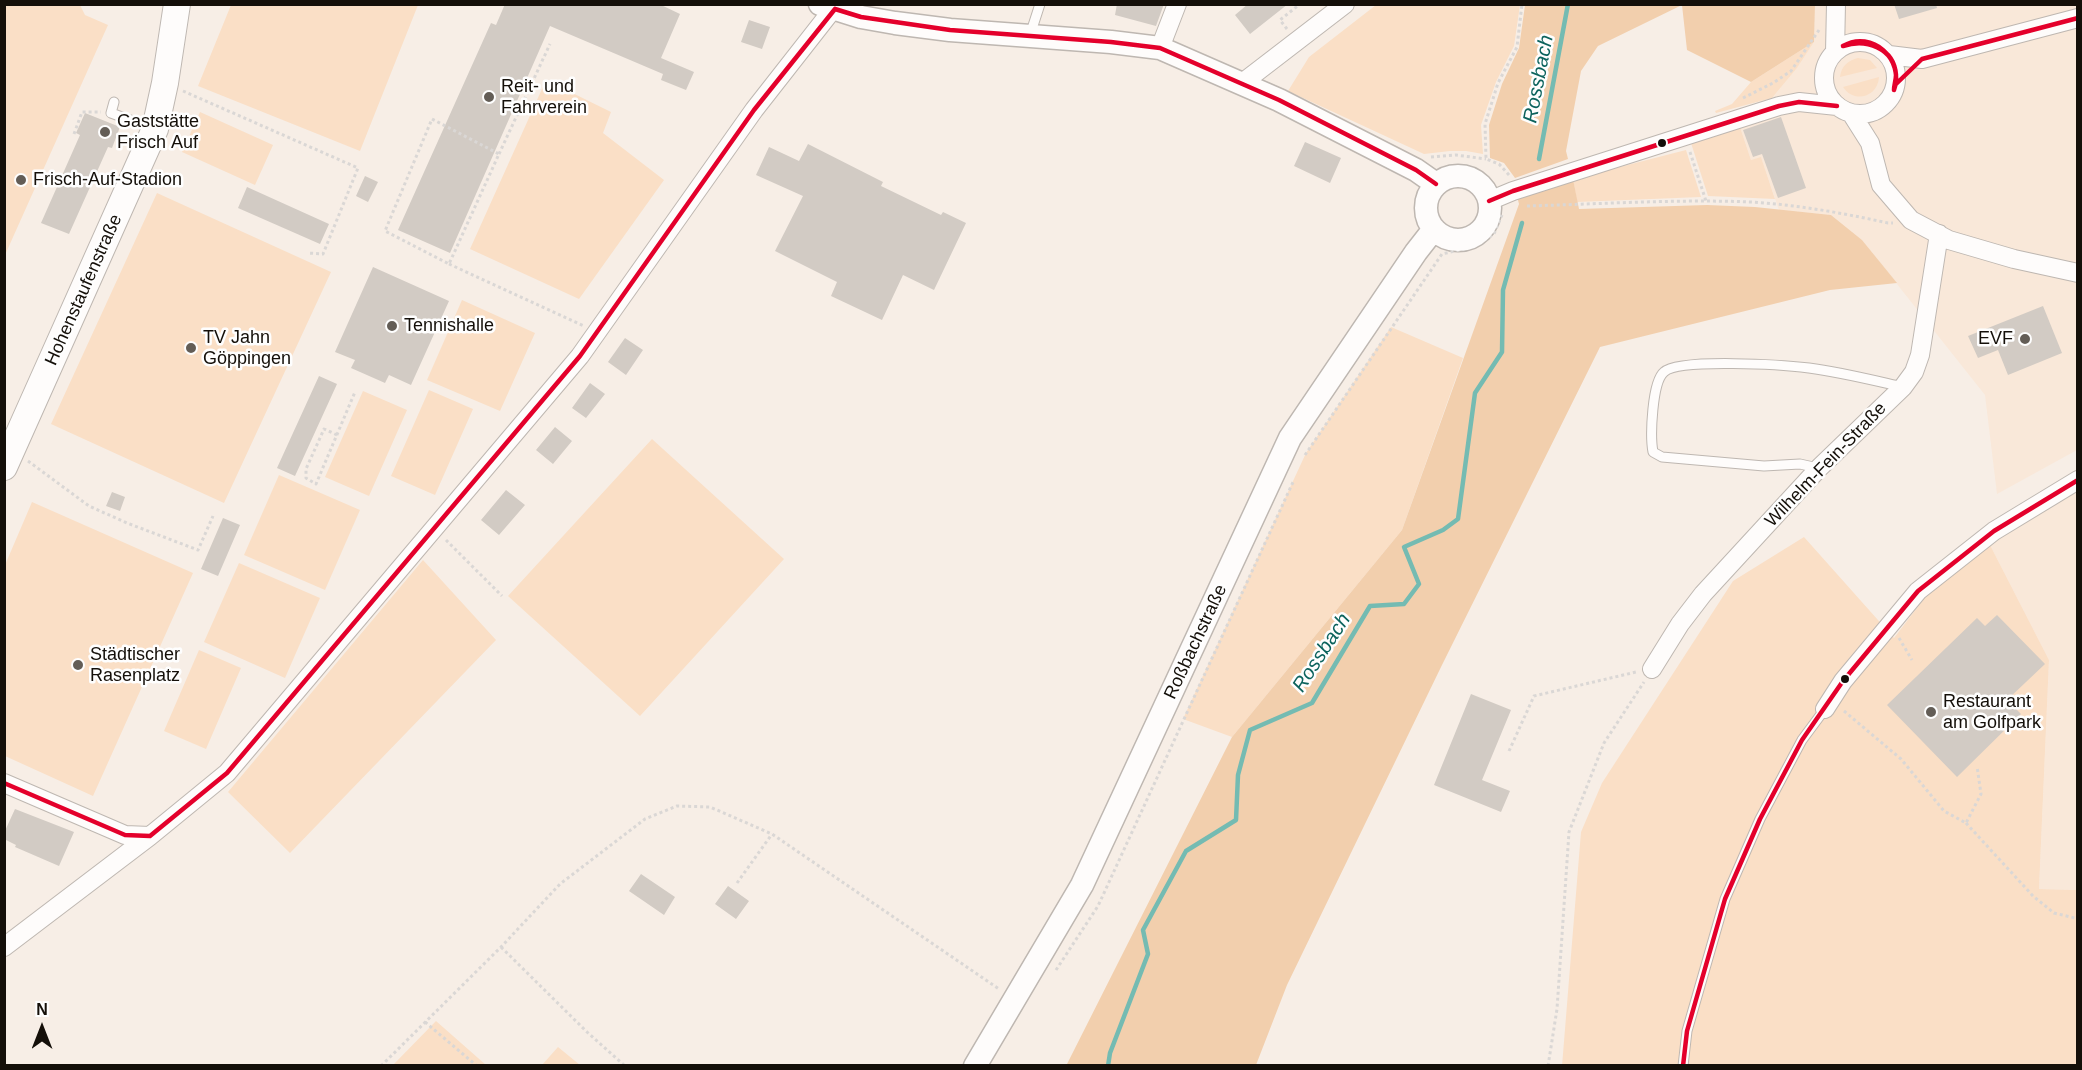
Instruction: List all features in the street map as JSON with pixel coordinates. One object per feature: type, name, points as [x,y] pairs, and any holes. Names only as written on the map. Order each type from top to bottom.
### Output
[{"type":"main road","name":"Hohenstaufenstraße","points":[[16,464],[155,129],[165,83],[177,4]]},
{"type":"street","points":[[1160,48],[1177,4]]},
{"type":"street","points":[[1241,84],[1345,4]]},
{"type":"street","points":[[4,947],[150,836],[227,773],[580,356],[754,110],[831,6],[861,17],[896,24],[1160,48],[1279,100],[1416,170],[1436,184]]},
{"type":"street","points":[[1837,8],[1863,42]]},
{"type":"street","points":[[1835,52],[1837,8]]},
{"type":"street","points":[[2078,18],[1922,59],[1889,55],[1873,43],[1863,42],[1843,46],[1828,60],[1824,80],[1830,99],[1844,110],[1870,143],[1881,185],[1911,220],[1949,240],[2014,259],[2078,273]]},
{"type":"street","points":[[1870,143],[1880,109],[1893,94],[1896,84],[1897,74],[1889,55]]},
{"type":"street","points":[[1896,84],[1922,59]]},
{"type":"street","points":[[1799,102],[1824,80]]},
{"type":"street","points":[[1489,201],[1514,198],[1779,106],[1799,102],[1871,113],[1880,109]]},
{"type":"street","points":[[1456,176],[1467,177],[1477,183],[1489,201],[1489,211],[1481,230],[1473,236],[1462,239],[1442,236],[1434,229],[1426,211],[1426,201],[1436,184],[1445,178],[1456,176]]},
{"type":"street","name":"Roßbachstraße","points":[[975,1065],[1082,885],[1290,438],[1434,229]]},
{"type":"street","name":"Wilhelm-Fein-Straße","points":[[1652,669],[1680,624],[1703,594],[1819,468],[1903,387],[1914,372],[1920,355],[1939,234]]},
{"type":"street","points":[[1827,705],[1843,681],[1918,591],[1994,531],[2078,480]]},
{"type":"street","points":[[4,783],[125,835],[150,836]]},
{"type":"lane","points":[[1029,37],[1040,4]]},
{"type":"lane","points":[[114,102],[111,113],[155,129]]},
{"type":"lane","points":[[1819,468],[1800,464],[1764,466],[1662,458],[1653,452],[1650,437],[1658,383],[1662,373],[1671,367],[1696,365],[1776,366],[1808,368],[1903,387]]},
{"type":"lane","points":[[1683,1065],[1687,1031],[1725,899],[1760,819],[1802,740],[1827,705]]},
{"type":"path","points":[[1280,20],[1300,4]]},
{"type":"path","points":[[1486,159],[1485,124],[1498,83],[1517,47],[1522,4]]},
{"type":"path","points":[[1738,101],[1791,71],[1837,8]]},
{"type":"path","points":[[449,264],[550,44]]},
{"type":"path","points":[[165,83],[357,168],[323,254],[308,254]]},
{"type":"path","points":[[74,134],[82,112],[111,113]]},
{"type":"path","points":[[499,154],[432,119],[385,231],[449,264],[597,332]]},
{"type":"path","points":[[1685,137],[1706,201]]},
{"type":"path","points":[[1301,464],[1306,453],[1442,254],[1473,247],[1494,234],[1501,215],[1514,198],[1510,176],[1499,164],[1486,159],[1456,155],[1428,158],[1416,170]]},
{"type":"path","points":[[1514,198],[1754,202],[1831,210],[1888,223],[1911,220]]},
{"type":"path","points":[[336,435],[324,429],[306,469],[306,478],[316,484],[355,392]]},
{"type":"path","points":[[16,464],[89,506],[198,550],[213,516]]},
{"type":"path","points":[[1051,978],[1098,906],[1296,474]]},
{"type":"path","points":[[434,528],[502,596]]},
{"type":"path","points":[[1898,636],[1912,660]]},
{"type":"path","points":[[1509,751],[1534,696],[1652,669]]},
{"type":"path","points":[[1548,1065],[1557,1009],[1569,832],[1604,742],[1652,669]]},
{"type":"path","points":[[1827,705],[1901,759],[1944,811],[1966,824],[2033,896],[2054,913],[2075,918]]},
{"type":"path","points":[[1966,824],[1981,794],[1977,766]]},
{"type":"path","points":[[381,1065],[501,947],[560,884],[645,819],[677,806],[710,807],[772,834],[1014,1000]]},
{"type":"path","points":[[737,883],[772,834]]},
{"type":"path","points":[[501,947],[587,1032],[625,1065]]},
{"type":"path","points":[[425,1022],[477,1065]]},
{"type":"shaded area","name":"Frisch-Auf-Stadion","points":[[5,4],[80,5],[85,15],[108,25],[5,255]]},
{"type":"shaded area","points":[[231,5],[418,5],[360,151],[198,86]]},
{"type":"shaded area","points":[[1376,5],[1520,5],[1514,46],[1496,82],[1481,125],[1483,154],[1450,151],[1424,154],[1288,91],[1309,57]]},
{"type":"shaded area","points":[[1525,5],[1682,5],[1598,46],[1581,71],[1566,151],[1568,159],[1515,178],[1504,163],[1490,158],[1489,125],[1502,84],[1519,48]]},
{"type":"shaded area","points":[[1682,5],[1815,5],[1814,42],[1751,82],[1687,50]]},
{"type":"shaded area","points":[[1815,5],[2077,5],[2077,450],[1997,494],[1985,395],[1862,240],[1831,215],[1779,210],[1761,158],[1751,160],[1740,127],[1776,116],[1772,98],[1797,68],[1814,42]]},
{"type":"shaded area","points":[[1814,42],[1797,68],[1772,98],[1716,113],[1715,111],[1732,104],[1751,82]]},
{"type":"shaded area","points":[[1858,58],[1870,60],[1877,68],[1840,77],[1846,65]]},
{"type":"shaded area","points":[[1879,77],[1878,84],[1865,96],[1853,95],[1843,87]]},
{"type":"shaded area","points":[[546,80],[611,112],[603,133],[664,180],[579,299],[470,249]]},
{"type":"shaded area","points":[[200,112],[273,145],[255,185],[182,152]]},
{"type":"shaded area","points":[[1740,127],[1751,160],[1761,157],[1775,199],[1708,196],[1691,143]]},
{"type":"shaded area","points":[[1686,150],[1701,197],[1577,202],[1573,179]]},
{"type":"shaded area","points":[[1573,179],[1579,209],[1707,205],[1755,207],[1831,215],[1862,240],[1897,283],[1830,290],[1600,347],[1441,667],[1287,985],[1256,1065],[1066,1066],[1232,737],[1402,530],[1519,204],[1517,196]]},
{"type":"shaded area","name":"TV Jahn Göppingen","points":[[157,193],[331,272],[224,503],[51,424]]},
{"type":"shaded area","points":[[462,300],[535,333],[500,411],[427,380]]},
{"type":"shaded area","points":[[1391,327],[1463,358],[1402,530],[1232,737],[1183,719],[1306,453]]},
{"type":"shaded area","points":[[429,390],[473,409],[435,495],[391,476]]},
{"type":"shaded area","points":[[363,391],[407,410],[369,496],[325,477]]},
{"type":"shaded area","points":[[652,439],[784,559],[640,716],[508,596]]},
{"type":"shaded area","points":[[279,475],[360,510],[325,590],[244,555]]},
{"type":"shaded area","points":[[2077,482],[2077,890],[2039,889],[2049,660],[1989,543]]},
{"type":"shaded area","name":"Städtischer Rasenplatz","points":[[32,502],[193,573],[93,796],[5,756],[5,565]]},
{"type":"shaded area","points":[[1804,537],[1894,638],[1926,596],[1989,543],[2049,660],[2039,889],[2077,890],[2077,1065],[1562,1066],[1581,832],[1602,783],[1733,581]]},
{"type":"shaded area","points":[[423,560],[496,640],[290,853],[228,792]]},
{"type":"shaded area","points":[[239,563],[320,598],[285,678],[204,642]]},
{"type":"shaded area","points":[[199,650],[241,668],[206,749],[164,731]]},
{"type":"shaded area","points":[[436,1021],[486,1065],[393,1065]]},
{"type":"shaded area","points":[[558,1047],[580,1065],[542,1065]]},
{"type":"building","name":"Reit- und Fahrverein","points":[[505,4],[659,4],[680,14],[661,58],[694,72],[686,90],[661,80],[663,74],[550,26],[450,253],[398,230],[491,23],[496,25]]},
{"type":"building","points":[[1117,4],[1164,4],[1156,26],[1115,15]]},
{"type":"building","points":[[1248,4],[1288,4],[1250,34],[1235,15]]},
{"type":"building","points":[[1894,4],[1936,4],[1937,8],[1899,19]]},
{"type":"building","points":[[749,20],[770,27],[762,49],[741,42]]},
{"type":"building","points":[[85,113],[120,127],[112,148],[108,147],[69,234],[41,223],[80,135],[76,133]]},
{"type":"building","points":[[1781,117],[1806,188],[1778,198],[1762,154],[1753,157],[1743,130]]},
{"type":"building","points":[[1305,142],[1341,158],[1330,183],[1294,166]]},
{"type":"building","points":[[808,144],[883,182],[881,186],[941,215],[943,212],[966,223],[934,290],[903,275],[882,320],[831,296],[837,282],[775,251],[803,196],[756,175],[769,147],[799,161]]},
{"type":"building","points":[[365,176],[378,182],[368,202],[356,196]]},
{"type":"building","points":[[247,187],[329,224],[320,244],[238,208]]},
{"type":"building","name":"Tennishalle","points":[[373,267],[449,301],[411,385],[389,375],[385,383],[351,368],[355,360],[335,352]]},
{"type":"building","name":"EVF","points":[[2043,306],[2062,353],[2008,375],[1998,350],[1978,358],[1968,336]]},
{"type":"building","points":[[625,338],[643,350],[626,375],[608,362]]},
{"type":"building","points":[[319,376],[337,384],[295,476],[277,468]]},
{"type":"building","points":[[590,383],[605,394],[586,418],[572,408]]},
{"type":"building","points":[[555,427],[572,441],[553,464],[536,450]]},
{"type":"building","points":[[506,490],[525,505],[499,535],[481,520]]},
{"type":"building","points":[[112,492],[125,497],[120,511],[106,506]]},
{"type":"building","points":[[223,518],[240,525],[218,576],[201,569]]},
{"type":"building","points":[[1997,615],[2045,664],[2007,700],[2021,714],[1957,777],[1887,705],[1977,618],[1985,626]]},
{"type":"building","points":[[1471,694],[1511,710],[1482,780],[1510,791],[1501,812],[1434,785]]},
{"type":"building","points":[[15,809],[74,832],[59,866],[15,847],[16,845],[4,839],[4,833]]},
{"type":"building","points":[[641,874],[675,897],[664,915],[629,891]]},
{"type":"building","points":[[728,886],[749,901],[736,919],[715,904]]},
{"type":"waterway","name":"Rossbach","points":[[1539,159],[1568,4]]},
{"type":"waterway","name":"Rossbach","points":[[1108,1066],[1110,1053],[1148,954],[1143,930],[1186,851],[1236,820],[1238,775],[1250,730],[1312,703],[1370,606],[1404,604],[1419,584],[1404,547],[1443,530],[1458,519],[1475,393],[1502,352],[1503,290],[1522,223]]},
{"type":"transit line","points":[[835,9],[861,17],[950,30],[1160,48],[1279,100],[1416,170],[1436,184]]},
{"type":"transit line","points":[[4,783],[125,835],[150,836],[227,773],[580,356],[754,110],[835,9]]},
{"type":"transit line","points":[[1896,84],[1922,59],[2078,18]]},
{"type":"transit line","points":[[1843,46],[1865,41],[1884,50],[1895,68],[1894,90]]},
{"type":"transit line","points":[[1843,46],[1861,43],[1877,47],[1884,52],[1894,66],[1896,75],[1894,90]]},
{"type":"transit line","points":[[1489,201],[1513,191],[1779,106],[1799,102],[1837,106]]},
{"type":"transit line","points":[[1683,1066],[1687,1031],[1725,899],[1760,819],[1802,740],[1843,681],[1918,591],[1994,531],[2078,480]]},
{"type":"place","name":"Reit- und Fahrverein","points":[[489,97]]},
{"type":"place","name":"Gaststätte Frisch Auf","points":[[105,132]]},
{"type":"place","name":"Frisch-Auf-Stadion","points":[[21,180]]},
{"type":"place","name":"Tennishalle","points":[[392,326]]},
{"type":"place","name":"EVF","points":[[2025,339]]},
{"type":"place","name":"TV Jahn Göppingen","points":[[191,348]]},
{"type":"place","name":"Städtischer Rasenplatz","points":[[78,665]]},
{"type":"place","name":"Restaurant am Golfpark","points":[[1931,712]]}]
